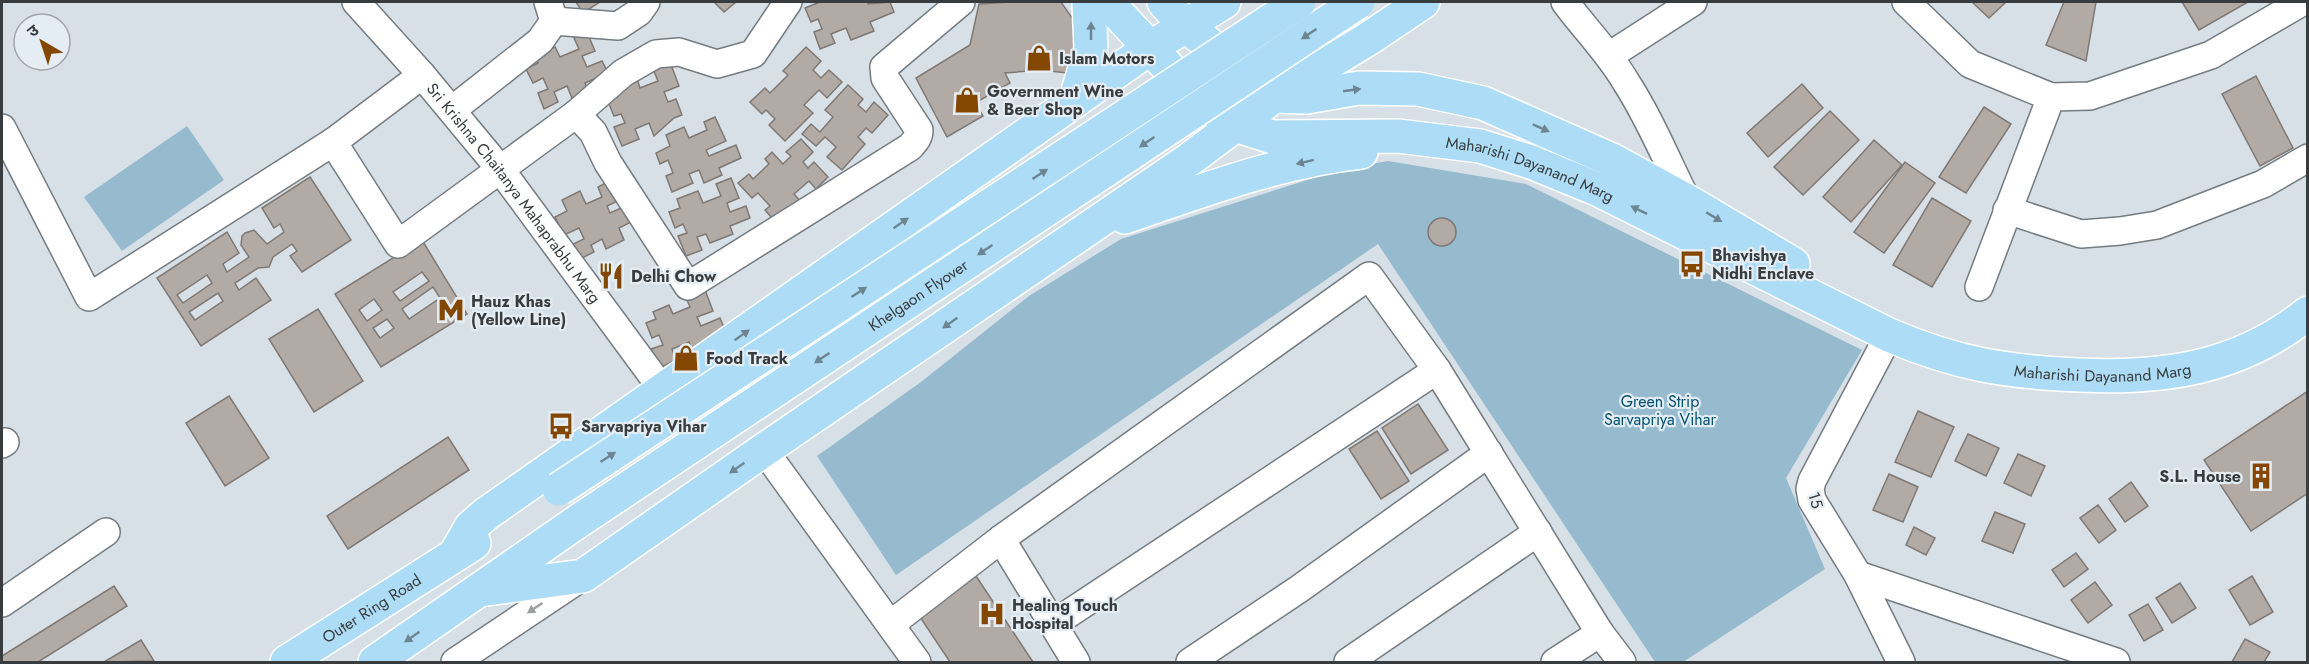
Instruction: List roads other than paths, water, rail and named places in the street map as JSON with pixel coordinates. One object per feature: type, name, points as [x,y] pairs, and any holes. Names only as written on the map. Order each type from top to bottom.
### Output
[{"type":"main road","points":[[1075,101],[1091,49],[1089,2]]},
{"type":"main road","name":"Maharishi Dayanand Marg","points":[[1107,2],[1196,98],[1235,125],[1273,137],[1398,136],[1480,146],[1531,162],[1597,189],[1810,284]]},
{"type":"main road","points":[[1164,2],[1186,26],[1274,96]]},
{"type":"main road","points":[[455,555],[471,527],[486,514],[1150,48],[1224,2]]},
{"type":"main road","name":"Khelgaon Flyover","points":[[455,555],[1299,2]]},
{"type":"main road","name":"Khelgaon Flyover","points":[[480,590],[580,520],[1358,2]]},
{"type":"main road","points":[[375,663],[480,590],[584,576],[1085,230],[1274,96],[1368,39],[1423,2]]},
{"type":"main road","name":"Maharishi Dayanand Marg","points":[[1274,96],[1306,97],[1359,88],[1418,89],[1484,103],[1612,160],[1687,201],[1810,284]]},
{"type":"main road","points":[[1085,230],[1221,184],[1328,157],[1446,142]]},
{"type":"main road","points":[[940,195],[961,187],[982,187],[1002,195],[1017,210],[1026,230],[1026,252],[1017,272],[1002,287]]},
{"type":"main road","points":[[1810,284],[1892,327]]},
{"type":"main road","name":"Maharishi Dayanand Marg","points":[[1892,327],[1930,332],[1999,351],[2071,358],[2167,357],[2217,346],[2242,336],[2272,319],[2307,292]]},
{"type":"main road","name":"Maharishi Dayanand Marg","points":[[1892,327],[1923,350],[1959,361],[2033,374],[2110,376],[2189,369],[2234,356],[2276,335],[2307,313]]},
{"type":"main road","name":"Outer Ring Road","points":[[287,663],[455,555]]},
{"type":"street","name":"Sri Krishna Chaitanya Mahaprabhu Marg","points":[[356,2],[422,75],[500,169],[663,390]]},
{"type":"street","points":[[452,111],[540,41],[551,11],[618,26],[639,12],[646,2]]},
{"type":"street","points":[[333,142],[398,244],[576,114],[623,73],[656,54],[679,52],[717,64],[753,54],[788,2]]},
{"type":"street","points":[[576,114],[593,132],[608,163],[688,286],[910,147],[919,136],[919,130],[885,78],[885,67],[962,2]]},
{"type":"street","points":[[1565,2],[1584,28],[1610,56],[1649,122],[1687,201]]},
{"type":"street","points":[[1610,56],[1693,2]]},
{"type":"street","points":[[1906,2],[1970,64],[2050,97],[2090,96],[2211,55],[2302,2]]},
{"type":"street","points":[[2,128],[89,297],[333,142],[422,75]]},
{"type":"street","points":[[1979,287],[2050,97]]},
{"type":"street","points":[[2007,210],[2081,234],[2157,225],[2263,184],[2307,158]]},
{"type":"street","points":[[891,624],[1001,539],[1369,276],[1437,370],[1600,633],[1622,663]]},
{"type":"street","name":"15","points":[[1892,327],[1812,481],[1810,489],[1816,507],[1858,575],[1901,663]]},
{"type":"street","points":[[1053,624],[1437,370]]},
{"type":"street","points":[[764,450],[917,663]]},
{"type":"street","points":[[1190,663],[1489,453]]},
{"type":"street","points":[[2,603],[106,532]]},
{"type":"street","points":[[1348,663],[1538,532]]},
{"type":"street","points":[[1001,539],[1076,663]]},
{"type":"street","points":[[1858,575],[2116,663]]},
{"type":"street","points":[[455,663],[584,576]]},
{"type":"street","points":[[1555,663],[1600,633]]},
{"type":"place","name":"Islam Motors","points":[[1039,58]]},
{"type":"place","name":"Government Wine & Beer Shop","points":[[967,100]]},
{"type":"place","name":"Bhavishya Nidhi Enclave","points":[[1692,264]]},
{"type":"place","name":"Delhi Chow","points":[[611,276]]},
{"type":"place","name":"Hauz Khas (Yellow Line)","points":[[451,310]]},
{"type":"place","name":"Food Track","points":[[686,358]]},
{"type":"place","name":"Sarvapriya Vihar","points":[[561,426]]},
{"type":"place","name":"S.L. House","points":[[2261,476]]},
{"type":"place","name":"Healing Touch Hospital","points":[[992,614]]},
{"type":"park label","name":"Green Strip Sarvapriya Vihar","points":[[1660,410]]}]
